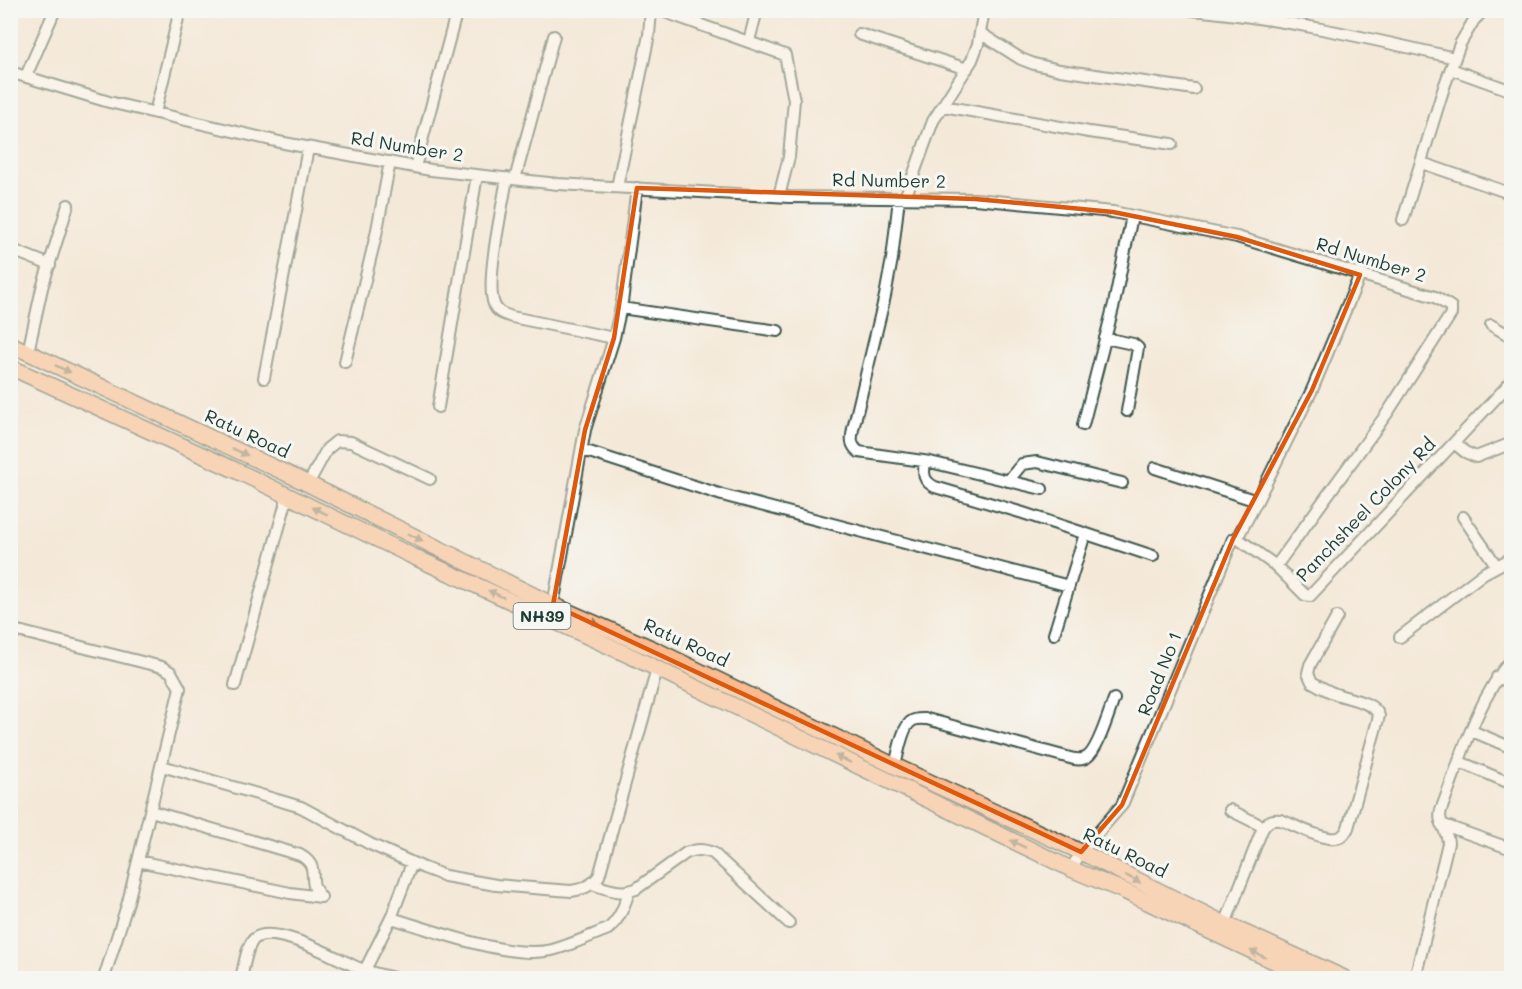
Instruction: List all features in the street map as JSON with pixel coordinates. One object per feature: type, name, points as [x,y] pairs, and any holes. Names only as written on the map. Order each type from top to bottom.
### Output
[{"type":"main road","name":"Ratu Road","points":[[10,344],[308,484],[553,605],[658,651],[895,766],[1081,852],[1225,924],[1344,978]]},
{"type":"main road","name":"Ratu Road","points":[[10,367],[657,669],[1071,869],[1124,891],[1311,978]]},
{"type":"street","points":[[26,76],[55,10]]},
{"type":"street","points":[[155,113],[180,10]]},
{"type":"street","points":[[415,167],[457,10]]},
{"type":"street","points":[[617,187],[649,36],[651,10]]},
{"type":"street","points":[[659,10],[785,55],[794,100],[789,157],[779,196]]},
{"type":"street","points":[[749,41],[757,10]]},
{"type":"street","points":[[984,10],[978,44],[967,69],[933,122],[902,198],[885,296],[851,441],[858,452],[925,462],[1042,489]]},
{"type":"street","points":[[1192,10],[1283,21],[1370,38],[1453,64],[1512,92]]},
{"type":"street","points":[[1403,220],[1453,64],[1466,32],[1473,20],[1484,10]]},
{"type":"street","points":[[980,33],[1021,59],[1034,64],[1060,70],[1194,89]]},
{"type":"street","points":[[859,34],[967,69]]},
{"type":"street","points":[[554,36],[511,179],[492,274],[494,304],[499,313],[512,317],[614,338]]},
{"type":"street","name":"Rd Number 2","points":[[10,72],[110,102],[308,148],[415,167],[477,175],[617,187],[779,196],[975,199],[1113,212],[1237,237],[1435,297],[1451,307],[1451,314],[1388,412],[1276,566]]},
{"type":"street","points":[[943,106],[1172,144]]},
{"type":"street","points":[[264,378],[308,148]]},
{"type":"street","points":[[345,362],[373,246],[390,162]]},
{"type":"street","points":[[1422,163],[1512,194]]},
{"type":"street","points":[[438,407],[477,175]]},
{"type":"street","points":[[553,605],[591,407],[614,338],[621,308],[637,188]]},
{"type":"street","points":[[28,352],[68,205]]},
{"type":"street","points":[[1083,425],[1132,216]]},
{"type":"street","points":[[10,249],[50,265]]},
{"type":"street","name":"Road No 1","points":[[1071,869],[1081,852],[1122,805],[1233,539],[1237,538],[1257,501],[1311,390],[1360,275]]},
{"type":"street","points":[[621,308],[778,331]]},
{"type":"street","points":[[1491,325],[1512,337]]},
{"type":"street","points":[[1105,338],[1133,344],[1138,348],[1127,411]]},
{"type":"street","name":"Panchsheel Colony Rd","points":[[1237,538],[1276,566],[1305,595],[1310,596],[1512,381]]},
{"type":"street","points":[[308,484],[327,449],[337,441],[351,442],[430,479]]},
{"type":"street","points":[[1454,443],[1476,457],[1512,442]]},
{"type":"street","points":[[583,450],[722,495],[1069,586]]},
{"type":"street","points":[[925,462],[923,474],[925,479],[935,487],[1153,556]]},
{"type":"street","points":[[1008,481],[1022,464],[1037,462],[1122,483]]},
{"type":"street","points":[[1155,468],[1257,501]]},
{"type":"street","points":[[235,685],[288,495]]},
{"type":"street","points":[[1463,517],[1496,565]]},
{"type":"street","points":[[1054,634],[1085,534]]},
{"type":"street","points":[[1400,637],[1496,565],[1512,558]]},
{"type":"street","points":[[1225,924],[1268,821],[1281,820],[1325,838],[1334,839],[1342,837],[1348,828],[1379,716],[1377,711],[1368,705],[1333,693],[1312,682],[1308,673],[1310,665],[1337,617]]},
{"type":"street","points":[[10,629],[162,667],[171,672],[180,688],[128,902],[104,978]]},
{"type":"street","points":[[1415,978],[1448,843],[1441,824],[1441,810],[1472,731],[1497,677],[1512,659]]},
{"type":"street","points":[[162,766],[301,807],[370,844],[446,876],[496,885],[571,891],[583,889],[599,876],[657,669]]},
{"type":"street","points":[[1497,677],[1512,683]]},
{"type":"street","points":[[895,766],[905,729],[910,721],[917,719],[927,719],[1063,756],[1079,759],[1087,757],[1093,750],[1114,699]]},
{"type":"street","points":[[1472,731],[1512,748]]},
{"type":"street","points":[[1460,762],[1512,784]]},
{"type":"street","points":[[1230,810],[1264,827]]},
{"type":"street","points":[[138,861],[290,893],[321,897],[313,884],[313,868],[310,860],[300,855],[151,811]]},
{"type":"street","points":[[1441,824],[1506,847],[1512,846]]},
{"type":"street","points":[[592,884],[618,892],[629,892],[686,853],[705,850],[713,853],[789,923]]},
{"type":"street","points":[[365,970],[391,918],[412,863]]},
{"type":"street","points":[[391,918],[495,948],[518,951],[552,950],[608,929],[622,911],[629,892]]},
{"type":"street","points":[[241,978],[251,943],[256,937],[265,935],[274,935],[324,950],[365,970],[394,978]]},
{"type":"highlighted area","points":[[637,188],[975,199],[1113,212],[1237,237],[1360,275],[1312,390],[1233,539],[1122,805],[1081,852],[553,605],[585,430],[614,338]]}]
